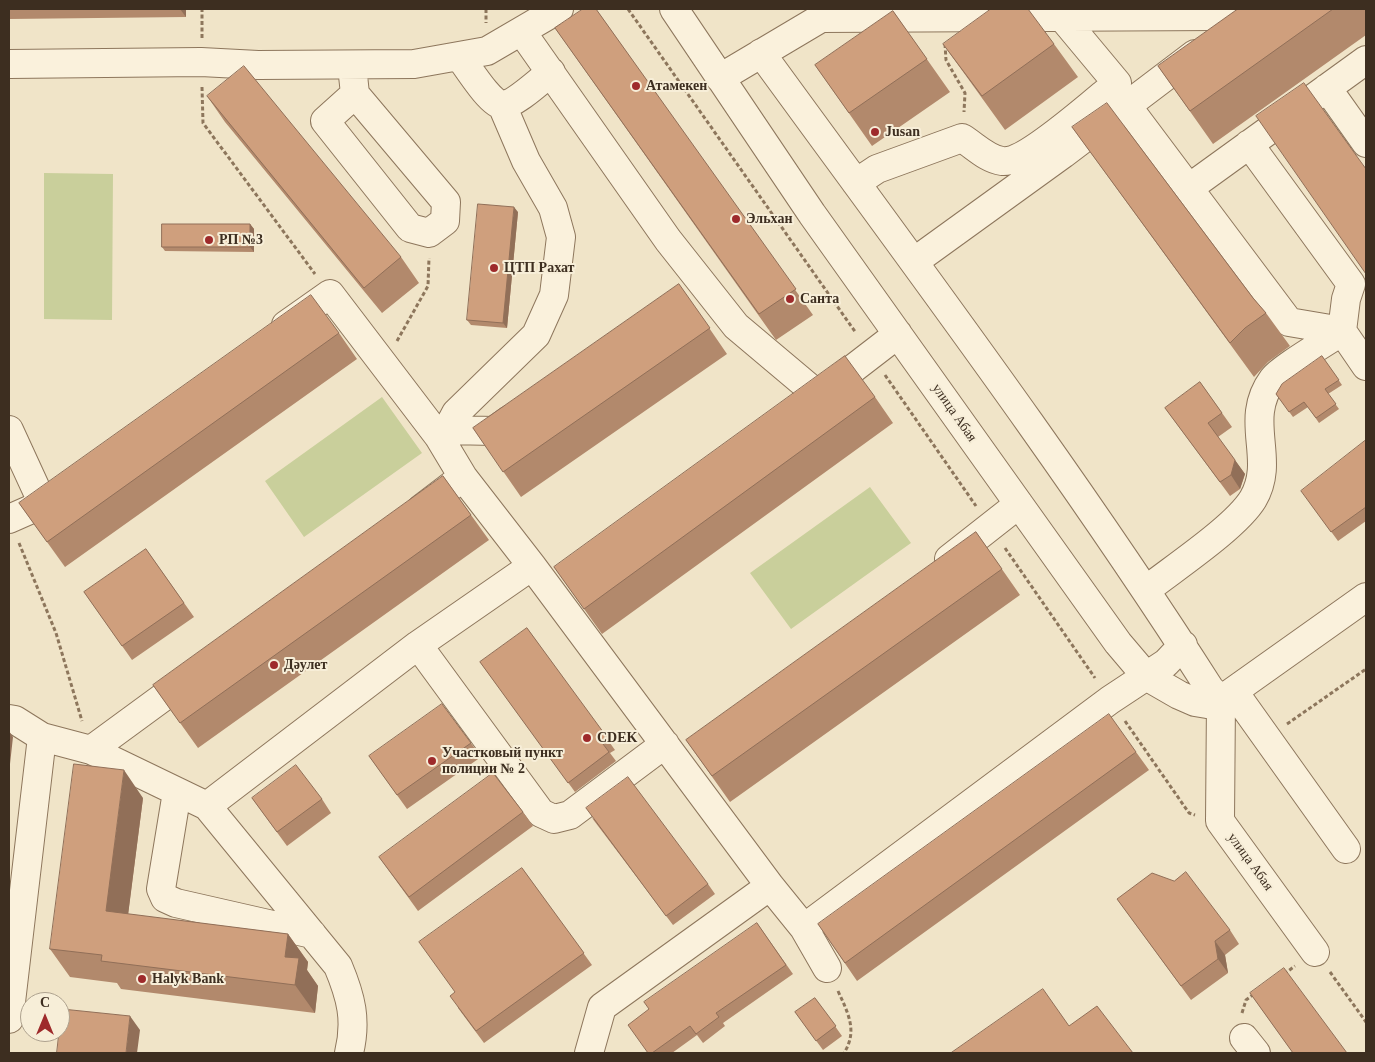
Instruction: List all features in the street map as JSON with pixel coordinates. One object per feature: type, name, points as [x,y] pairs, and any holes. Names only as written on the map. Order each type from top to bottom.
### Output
[{"type":"street","points":[[9,64],[202,62],[352,66],[414,64],[487,50],[522,32],[559,9]]},
{"type":"street","name":"улица Абая","points":[[674,9],[898,334],[1118,643],[1146,676],[1195,702],[1207,704],[1228,696],[1220,822],[1315,952]]},
{"type":"street","points":[[720,78],[820,13],[943,17],[1062,17],[1112,13],[1223,12],[1213,39],[1127,106],[915,260]]},
{"type":"street","points":[[856,183],[877,170],[962,138],[992,159],[1004,162],[1026,156],[1117,83],[1062,17]]},
{"type":"street","points":[[522,32],[668,240],[736,326],[818,395]]},
{"type":"street","points":[[761,53],[915,260],[1146,590],[1210,688],[1228,696],[1268,737],[1346,849]]},
{"type":"street","points":[[459,56],[493,101],[502,105],[511,102],[551,72]]},
{"type":"street","points":[[1189,188],[1366,60]]},
{"type":"street","points":[[352,66],[355,94],[446,202],[445,221],[429,233],[410,228],[325,121],[355,94]]},
{"type":"street","points":[[1327,88],[1366,144]]},
{"type":"street","points":[[443,434],[456,413],[536,335],[554,295],[561,237],[553,208],[526,161],[502,105]]},
{"type":"street","points":[[1127,106],[1289,322],[1342,331]]},
{"type":"street","points":[[1249,144],[1351,284],[1346,299],[1342,331],[1366,366]]},
{"type":"street","points":[[679,300],[703,282]]},
{"type":"street","points":[[268,338],[330,294],[383,366],[443,434],[463,477],[532,566],[770,886],[804,928],[826,968]]},
{"type":"street","points":[[1146,590],[1228,526],[1252,499],[1263,473],[1259,407],[1274,378],[1342,331]]},
{"type":"street","points":[[794,412],[872,356],[898,334]]},
{"type":"street","points":[[443,434],[494,431],[526,408]]},
{"type":"street","points":[[9,430],[43,504]]},
{"type":"street","points":[[400,524],[463,477]]},
{"type":"street","points":[[9,519],[43,504],[66,486]]},
{"type":"street","points":[[928,574],[991,528],[1019,504]]},
{"type":"street","points":[[207,806],[418,645],[532,566]]},
{"type":"street","points":[[549,589],[573,572]]},
{"type":"street","points":[[1228,696],[1366,597]]},
{"type":"street","points":[[418,645],[541,814],[554,820],[570,815],[670,752],[699,742]]},
{"type":"street","points":[[804,928],[1110,700],[1166,663],[1183,645]]},
{"type":"street","points":[[91,750],[210,663]]},
{"type":"street","points":[[9,719],[15,720],[42,737],[91,750],[207,806],[338,966],[351,997],[354,1035],[349,1053]]},
{"type":"street","points":[[9,1019],[42,737]]},
{"type":"street","points":[[177,792],[161,889],[165,898],[176,903],[312,934]]},
{"type":"street","points":[[589,1053],[602,1007],[770,886]]},
{"type":"path","points":[[202,9],[203,123],[330,294]]},
{"type":"path","points":[[628,9],[872,356],[1189,813],[1220,822]]},
{"type":"path","points":[[943,17],[946,60],[965,93],[962,138]]},
{"type":"path","points":[[383,366],[428,286],[429,233]]},
{"type":"path","points":[[9,519],[56,633],[91,750]]},
{"type":"path","points":[[1268,737],[1366,670]]},
{"type":"path","points":[[1277,979],[1315,952],[1366,1022]]},
{"type":"path","points":[[826,968],[851,1020],[852,1035],[844,1053]]},
{"type":"path","points":[[1250,1046],[1240,1019],[1246,1000],[1262,989]]},
{"type":"green space","points":[[44,173],[113,174],[112,320],[44,319]]},
{"type":"green space","points":[[382,397],[422,453],[304,537],[265,481]]},
{"type":"green space","points":[[870,487],[911,543],[791,629],[750,573]]},
{"type":"building","points":[[583,9],[596,9],[796,289],[759,314],[555,28]]},
{"type":"building","points":[[991,9],[1028,9],[1054,44],[982,96],[943,44]]},
{"type":"building","points":[[1238,9],[1333,9],[1190,111],[1158,66]]},
{"type":"building","points":[[893,11],[927,59],[849,113],[815,65]]},
{"type":"building","points":[[244,66],[401,257],[364,288],[207,96]]},
{"type":"building","points":[[1304,83],[1366,169],[1366,274],[1256,116]]},
{"type":"building","points":[[1107,103],[1266,313],[1245,328],[1230,343],[1072,127]]},
{"type":"building","name":"ЦТП Рахат","points":[[478,204],[514,207],[503,323],[467,320]]},
{"type":"building","name":"РП №3","points":[[162,224],[250,224],[250,247],[162,247]]},
{"type":"building","points":[[679,284],[710,328],[503,472],[473,428]]},
{"type":"building","points":[[311,295],[339,333],[47,542],[19,503]]},
{"type":"building","points":[[845,356],[875,397],[584,609],[554,567]]},
{"type":"building","points":[[1322,356],[1339,380],[1325,389],[1336,404],[1316,418],[1304,402],[1289,412],[1276,394],[1282,384]]},
{"type":"building","points":[[1200,382],[1222,413],[1208,423],[1235,460],[1231,475],[1220,482],[1165,408]]},
{"type":"building","points":[[1366,440],[1366,507],[1331,532],[1301,491]]},
{"type":"building","points":[[443,476],[471,515],[180,723],[153,685]]},
{"type":"building","points":[[976,532],[1002,569],[712,776],[686,740]]},
{"type":"building","points":[[146,549],[184,603],[122,646],[84,592]]},
{"type":"building","points":[[527,628],[609,740],[603,744],[609,752],[568,783],[480,662]]},
{"type":"building","name":"Участковый пункт полиции № 2","points":[[442,704],[471,743],[397,795],[369,756]]},
{"type":"building","points":[[1109,714],[1136,752],[845,963],[818,924]]},
{"type":"building","points":[[74,764],[124,770],[106,911],[288,934],[285,957],[299,958],[295,985],[101,961],[102,955],[50,949]]},
{"type":"building","points":[[296,765],[322,799],[277,832],[252,798]]},
{"type":"building","points":[[493,773],[523,812],[409,897],[379,857]]},
{"type":"building","points":[[628,777],[708,884],[666,916],[586,808]]},
{"type":"building","points":[[522,868],[584,953],[476,1031],[450,996],[455,992],[419,942]]},
{"type":"building","points":[[1186,872],[1230,930],[1215,941],[1218,959],[1181,986],[1117,899],[1152,873],[1174,881]]},
{"type":"building","points":[[757,923],[786,965],[716,1013],[719,1017],[696,1034],[690,1026],[652,1053],[648,1053],[628,1025],[649,1009],[644,1002]]},
{"type":"building","points":[[1284,968],[1347,1053],[1293,1053],[1250,993]]},
{"type":"building","points":[[1043,989],[1069,1026],[1097,1006],[1133,1053],[951,1053]]},
{"type":"building","points":[[815,998],[836,1026],[816,1041],[795,1012]]},
{"type":"building","points":[[70,1010],[130,1016],[126,1053],[57,1053],[58,1042],[70,1042]]},
{"type":"place","name":"Атамекен","points":[[636,86]]},
{"type":"place","name":"Jusan","points":[[875,132]]},
{"type":"place","name":"Эльхан","points":[[736,219]]},
{"type":"place","name":"РП №3","points":[[209,240]]},
{"type":"place","name":"ЦТП Рахат","points":[[494,268]]},
{"type":"place","name":"Санта","points":[[790,299]]},
{"type":"place","name":"Дәулет","points":[[274,665]]},
{"type":"place","name":"CDEK","points":[[587,738]]},
{"type":"place","name":"Участковый пункт полиции № 2","points":[[432,761]]},
{"type":"place","name":"Halyk Bank","points":[[142,979]]}]
